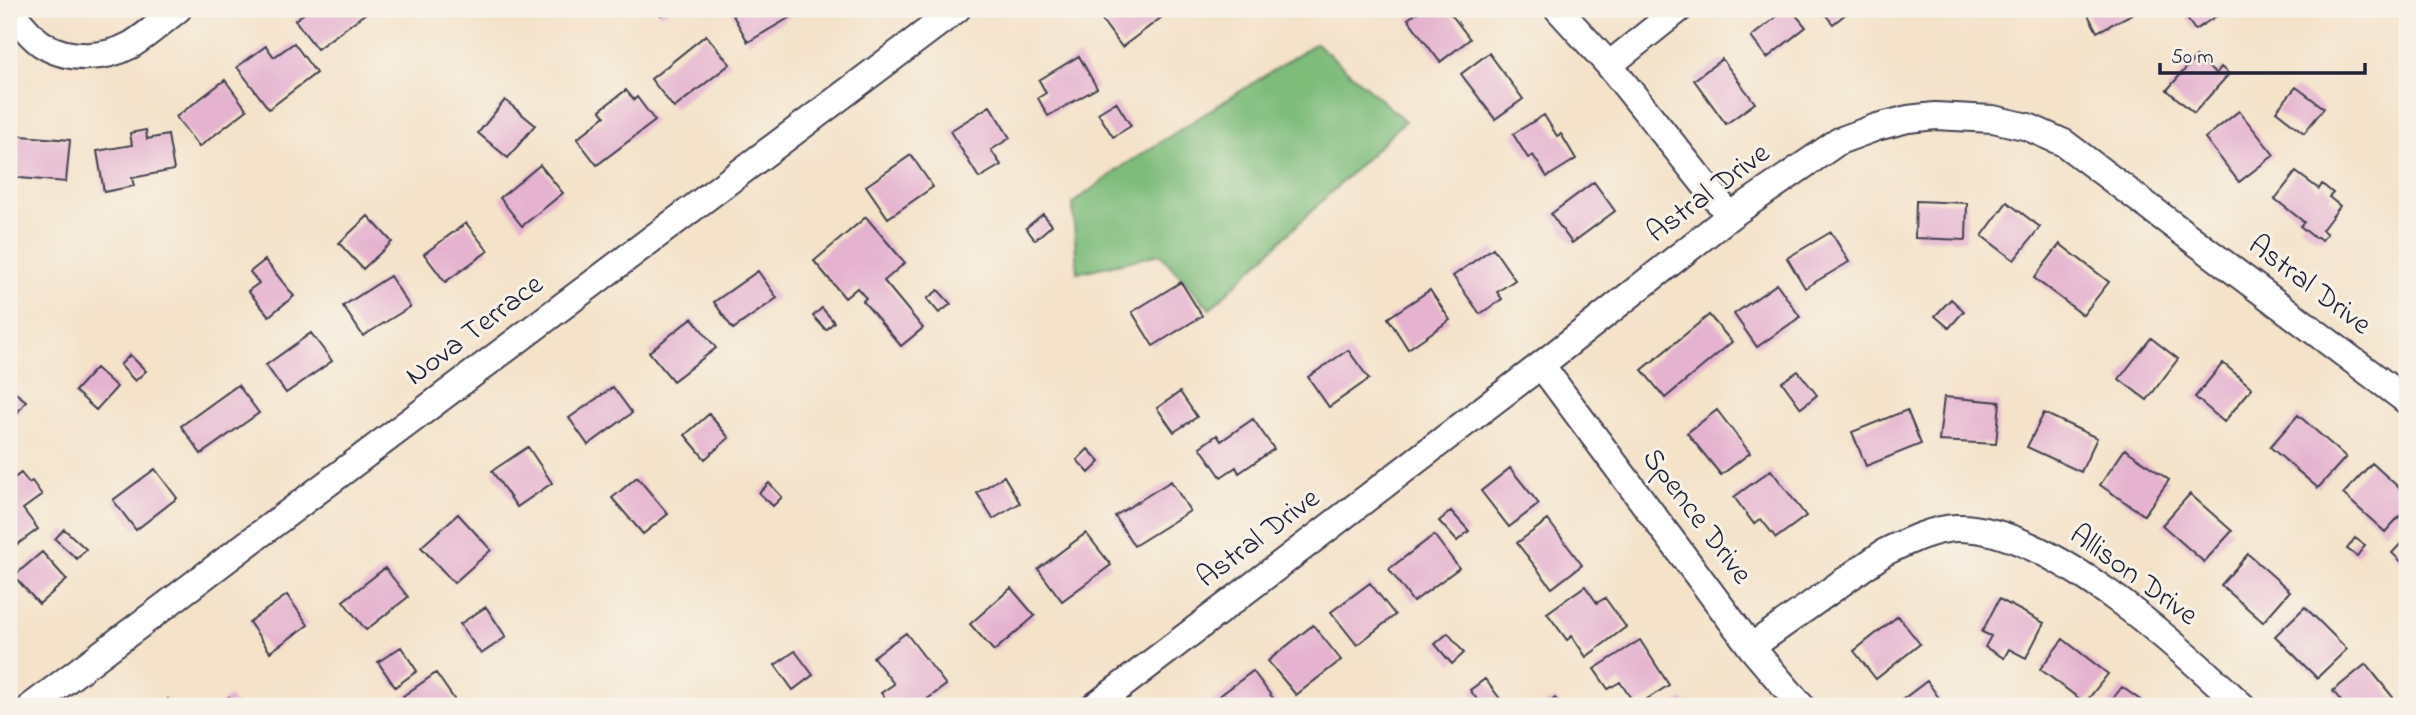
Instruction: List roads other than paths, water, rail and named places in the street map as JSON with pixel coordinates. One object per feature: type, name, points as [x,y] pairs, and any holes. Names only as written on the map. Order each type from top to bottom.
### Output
[{"type":"street","points":[[9,9],[42,44],[85,56],[108,54],[133,43],[178,9]]},
{"type":"street","name":"Nova Terrace","points":[[32,706],[957,9]]},
{"type":"street","points":[[1558,9],[1609,65],[1730,216]]},
{"type":"street","points":[[1609,65],[1679,9]]},
{"type":"street","name":"Astral Drive","points":[[1095,706],[1541,365],[1730,216],[1839,141],[1908,119],[1935,116],[1993,119],[2028,127],[2064,143],[2407,401]]},
{"type":"street","name":"Spence Drive","points":[[1541,365],[1751,647],[1801,706]]},
{"type":"street","name":"Allison Drive","points":[[1751,647],[1885,552],[1904,542],[1953,528],[1977,529],[2033,546],[2071,567],[2167,639],[2242,706]]}]
